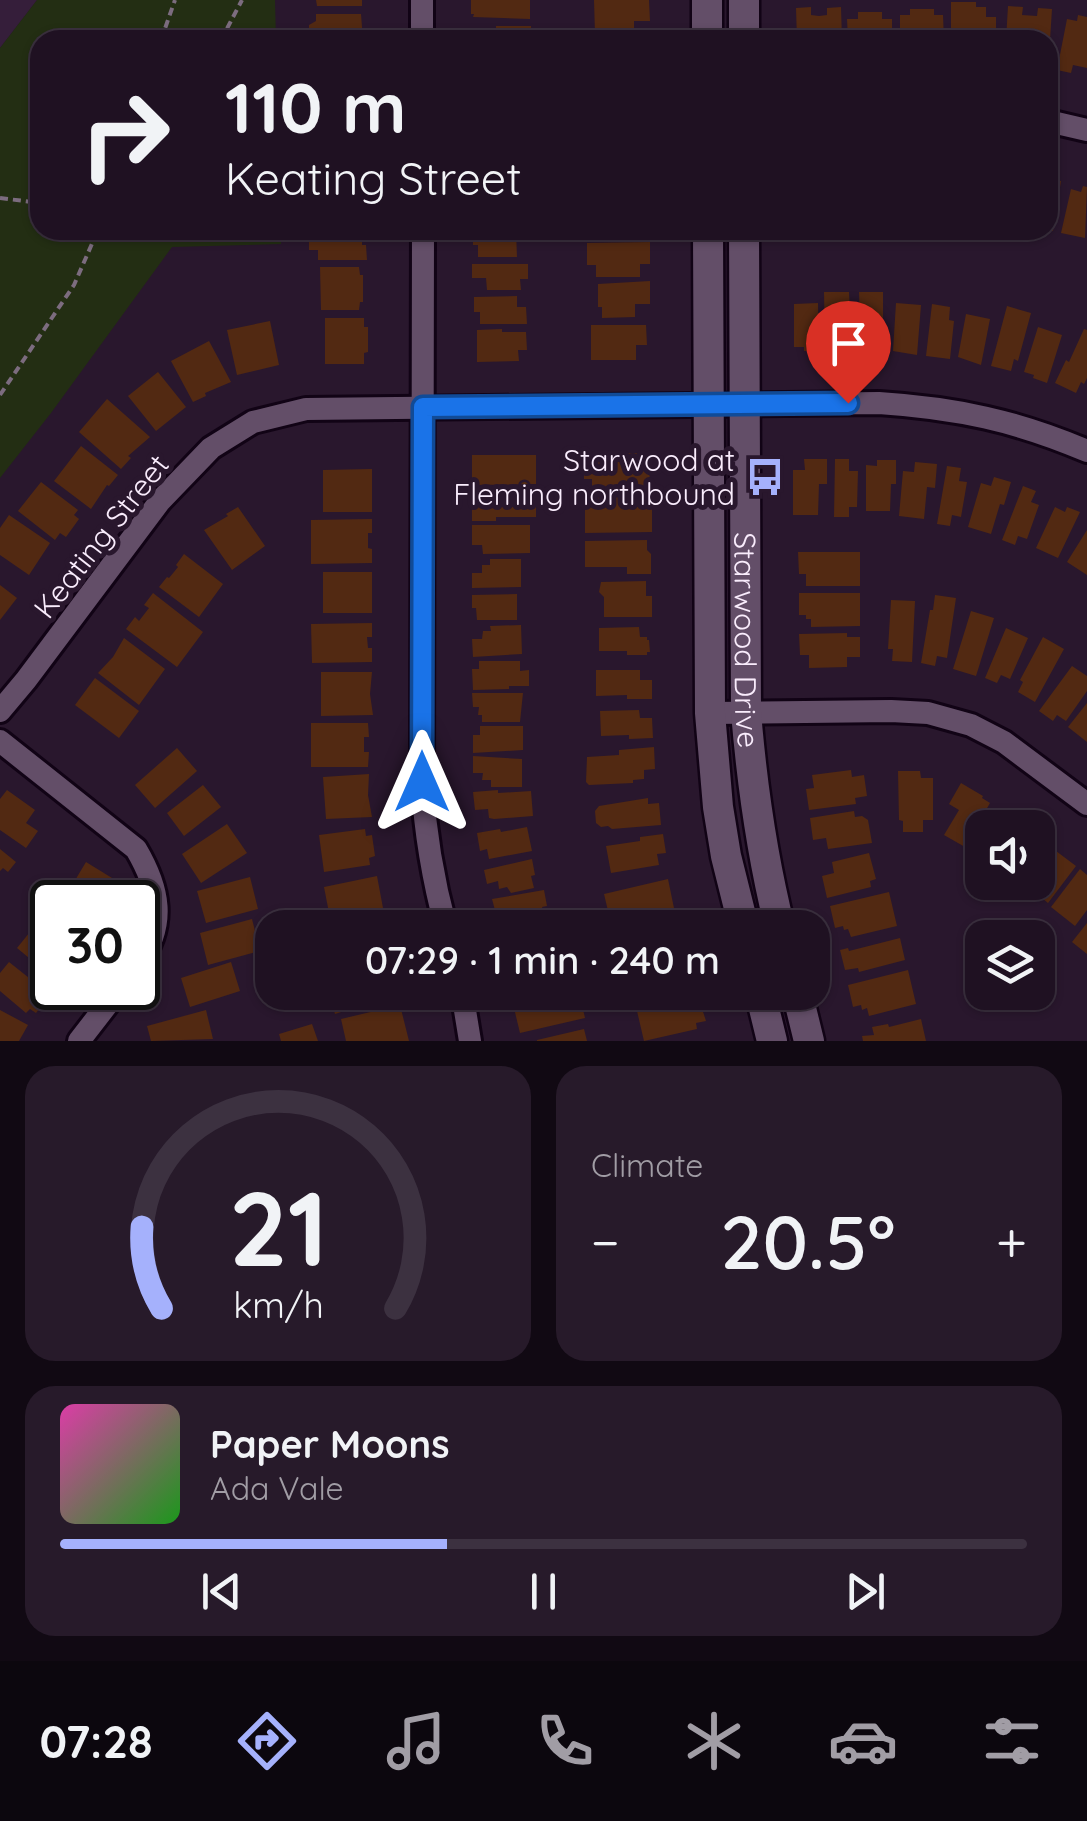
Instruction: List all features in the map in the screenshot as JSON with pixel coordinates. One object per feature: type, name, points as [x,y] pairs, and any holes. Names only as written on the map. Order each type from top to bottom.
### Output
[{"type":"street","points":[[422,0],[422,30]]},
{"type":"street","points":[[708,0],[708,30]]},
{"type":"street","points":[[744,0],[744,30]]},
{"type":"street","points":[[1058,123],[1087,130]]},
{"type":"street","points":[[423,240],[422,782],[441,910]]},
{"type":"street","name":"Starwood Drive","points":[[708,240],[710,713],[718,807],[740,910]]},
{"type":"street","name":"Starwood Drive","points":[[744,240],[746,712],[759,833],[776,910]]},
{"type":"street","name":"Keating Street","points":[[0,711],[160,501],[211,448],[253,422],[306,408],[913,405],[1016,424],[1087,452]]},
{"type":"street","points":[[710,713],[928,713],[971,725],[1004,742],[1087,804]]},
{"type":"street","points":[[0,741],[136,849],[152,880]]},
{"type":"street","points":[[80,1041],[103,1010]]},
{"type":"street","points":[[465,1010],[470,1041]]},
{"type":"street","points":[[764,1010],[772,1041]]},
{"type":"street","points":[[801,1010],[809,1041]]},
{"type":"path","points":[[165,30],[176,0]]},
{"type":"path","points":[[227,30],[242,0]]},
{"type":"path","points":[[0,198],[30,202]]},
{"type":"path","points":[[0,395],[74,285],[94,240]]},
{"type":"shaded area","points":[[0,0],[37,0],[0,48]]},
{"type":"green space","points":[[37,0],[275,0],[276,30],[30,30],[30,240],[281,240],[281,244],[172,247],[0,478],[0,48]]},
{"type":"building","points":[[316,0],[362,0],[362,6],[317,6]]},
{"type":"building","points":[[471,0],[530,0],[530,19],[473,17]]},
{"type":"building","points":[[594,0],[649,0],[650,21],[634,21],[634,30],[595,30]]},
{"type":"building","points":[[951,2],[976,2],[976,7],[986,7],[986,17],[996,17],[996,30],[951,30]]},
{"type":"building","points":[[1008,6],[1023,7],[1022,15],[1037,16],[1038,8],[1052,9],[1051,30],[1007,30]]},
{"type":"building","points":[[811,7],[811,15],[819,16],[827,15],[827,8],[841,7],[842,30],[797,30],[796,8]]},
{"type":"building","points":[[910,9],[934,9],[934,15],[943,15],[944,30],[900,30],[900,15],[910,15]]},
{"type":"building","points":[[858,12],[882,12],[882,19],[892,19],[892,30],[848,30],[847,19],[858,19]]},
{"type":"building","points":[[316,14],[361,14],[362,30],[309,30],[309,25],[316,21]]},
{"type":"building","points":[[1078,15],[1087,17],[1087,68],[1073,65],[1071,73],[1058,70],[1067,19],[1077,21]]},
{"type":"building","points":[[496,26],[531,26],[531,30],[496,30]]},
{"type":"building","points":[[1083,186],[1087,187],[1085,238],[1061,233],[1071,189],[1081,192]]},
{"type":"building","points":[[309,240],[362,240],[367,260],[318,260],[318,250],[309,250]]},
{"type":"building","points":[[473,240],[516,240],[517,257],[478,257],[478,245],[473,245]]},
{"type":"building","points":[[650,242],[650,264],[640,264],[640,277],[596,277],[596,265],[587,265],[587,243]]},
{"type":"building","points":[[472,264],[528,264],[528,279],[520,279],[521,290],[487,290],[486,278],[472,278]]},
{"type":"building","points":[[320,267],[359,267],[363,275],[363,302],[359,310],[321,310]]},
{"type":"building","points":[[650,281],[650,304],[635,304],[635,317],[602,318],[598,284]]},
{"type":"building","points":[[824,292],[849,292],[849,354],[836,354],[835,347],[825,347]]},
{"type":"building","points":[[859,292],[883,292],[883,353],[861,353]]},
{"type":"building","points":[[517,296],[517,307],[526,307],[527,324],[480,324],[480,312],[474,312],[474,297]]},
{"type":"building","points":[[818,303],[819,351],[794,347],[794,304]]},
{"type":"building","points":[[896,303],[921,305],[917,355],[893,351]]},
{"type":"building","points":[[932,304],[950,307],[949,320],[954,321],[950,359],[926,356]]},
{"type":"building","points":[[1007,306],[1031,313],[1018,361],[1014,359],[1011,371],[991,366]]},
{"type":"building","points":[[966,314],[990,319],[981,365],[958,357]]},
{"type":"building","points":[[325,318],[364,318],[368,352],[364,353],[364,364],[325,364]]},
{"type":"building","points":[[270,321],[279,365],[237,375],[227,330]]},
{"type":"building","points":[[591,325],[646,325],[647,345],[636,345],[636,360],[591,360]]},
{"type":"building","points":[[1038,327],[1062,335],[1047,383],[1024,372]]},
{"type":"building","points":[[1084,329],[1087,378],[1076,393],[1055,383]]},
{"type":"building","points":[[477,330],[526,332],[527,350],[518,350],[519,361],[477,362]]},
{"type":"building","points":[[209,341],[231,382],[193,402],[171,361]]},
{"type":"building","points":[[158,372],[186,407],[156,431],[128,396]]},
{"type":"building","points":[[107,399],[150,437],[128,456],[131,458],[121,469],[79,432]]},
{"type":"building","points":[[81,446],[118,475],[91,509],[54,481]]},
{"type":"building","points":[[649,453],[650,491],[592,492],[592,479],[584,479],[584,454]]},
{"type":"building","points":[[472,455],[536,455],[536,484],[472,485]]},
{"type":"building","points":[[804,459],[827,459],[827,484],[819,484],[818,515],[793,515],[793,470],[805,470]]},
{"type":"building","points":[[835,459],[849,459],[849,471],[858,471],[857,507],[849,507],[849,517],[834,517]]},
{"type":"building","points":[[877,460],[896,460],[890,511],[866,511],[866,465],[877,466]]},
{"type":"building","points":[[915,462],[937,464],[935,488],[927,487],[924,519],[899,516],[903,471],[914,472]]},
{"type":"building","points":[[947,466],[961,468],[959,481],[967,482],[961,517],[952,515],[950,526],[937,524]]},
{"type":"building","points":[[372,469],[372,512],[323,512],[323,470]]},
{"type":"building","points":[[994,477],[1011,482],[991,534],[968,527],[981,483],[991,486]]},
{"type":"building","points":[[41,482],[78,510],[74,515],[79,519],[66,537],[60,533],[55,540],[18,511]]},
{"type":"building","points":[[1023,486],[1036,491],[1031,502],[1039,505],[1027,539],[1018,536],[1015,545],[1002,540]]},
{"type":"building","points":[[481,491],[524,491],[524,498],[536,498],[536,517],[472,521],[472,503],[476,503]]},
{"type":"building","points":[[652,497],[652,532],[585,533],[585,498]]},
{"type":"building","points":[[238,507],[265,546],[232,570],[204,530]]},
{"type":"building","points":[[1055,507],[1080,512],[1058,558],[1036,548]]},
{"type":"building","points":[[9,515],[50,543],[29,575],[0,555],[0,528]]},
{"type":"building","points":[[372,519],[368,548],[372,549],[372,563],[311,564],[311,520]]},
{"type":"building","points":[[472,525],[530,525],[530,553],[483,554],[482,545],[472,545]]},
{"type":"building","points":[[1087,530],[1087,575],[1067,562]]},
{"type":"building","points":[[647,540],[651,574],[627,574],[627,567],[585,567],[585,541]]},
{"type":"building","points":[[798,552],[860,552],[860,586],[806,586],[806,574],[799,574]]},
{"type":"building","points":[[184,554],[223,584],[199,617],[159,587],[178,567]]},
{"type":"building","points":[[490,559],[521,559],[521,587],[472,588],[472,573],[482,573],[482,565],[490,565]]},
{"type":"building","points":[[323,572],[372,572],[372,613],[323,613]]},
{"type":"building","points":[[646,581],[646,596],[652,596],[652,617],[604,617],[601,582]]},
{"type":"building","points":[[0,585],[17,598],[0,620]]},
{"type":"building","points":[[153,593],[203,632],[177,667],[126,629],[149,608],[144,605]]},
{"type":"building","points":[[799,593],[860,593],[860,626],[811,627],[811,619],[799,615]]},
{"type":"building","points":[[517,594],[517,620],[477,620],[472,595]]},
{"type":"building","points":[[935,595],[956,598],[947,658],[937,656],[935,666],[921,663]]},
{"type":"building","points":[[891,600],[915,601],[912,662],[892,661],[893,649],[888,649]]},
{"type":"building","points":[[971,611],[994,618],[976,676],[953,669]]},
{"type":"building","points":[[372,623],[372,637],[367,637],[372,662],[312,663],[311,624]]},
{"type":"building","points":[[521,625],[522,654],[473,657],[472,639],[482,639],[483,631],[491,631],[490,626]]},
{"type":"building","points":[[639,627],[640,637],[649,640],[647,655],[599,651],[599,628]]},
{"type":"building","points":[[1006,628],[1028,638],[1010,679],[1001,675],[997,683],[985,678]]},
{"type":"building","points":[[847,633],[847,637],[860,637],[860,657],[847,657],[847,667],[809,668],[809,655],[800,655],[799,634]]},
{"type":"building","points":[[1043,637],[1064,649],[1035,702],[1018,692],[1023,682],[1020,680]]},
{"type":"building","points":[[124,638],[165,669],[139,705],[98,673]]},
{"type":"building","points":[[479,661],[520,661],[520,671],[529,670],[529,686],[473,690],[472,669],[479,669]]},
{"type":"building","points":[[1072,666],[1087,676],[1087,691],[1066,721],[1057,715],[1053,721],[1039,711]]},
{"type":"building","points":[[596,670],[640,670],[640,680],[652,680],[652,699],[596,696]]},
{"type":"building","points":[[321,672],[372,672],[373,715],[321,716]]},
{"type":"building","points":[[95,678],[139,711],[119,738],[75,705]]},
{"type":"building","points":[[472,693],[523,693],[520,722],[482,722],[479,707],[473,707]]},
{"type":"building","points":[[1087,703],[1087,742],[1068,727]]},
{"type":"building","points":[[639,710],[640,718],[652,718],[653,738],[601,736],[600,711]]},
{"type":"building","points":[[311,723],[368,723],[364,752],[369,752],[368,767],[311,767]]},
{"type":"building","points":[[480,726],[523,726],[523,750],[473,753],[473,735],[480,735]]},
{"type":"building","points":[[654,747],[655,769],[644,770],[644,779],[633,783],[586,782],[587,757]]},
{"type":"building","points":[[177,748],[197,771],[155,808],[135,785]]},
{"type":"building","points":[[473,756],[522,759],[522,787],[491,787],[491,780],[482,780],[483,773],[473,773]]},
{"type":"building","points":[[851,770],[852,777],[864,775],[867,796],[855,798],[856,804],[809,810],[806,789],[814,788],[812,775]]},
{"type":"building","points":[[898,771],[920,771],[921,778],[933,778],[933,820],[923,820],[923,832],[903,832],[903,821],[899,820]]},
{"type":"building","points":[[369,774],[372,817],[326,819],[323,777]]},
{"type":"building","points":[[961,783],[990,803],[986,810],[965,810],[965,847],[944,835],[959,810],[949,804]]},
{"type":"building","points":[[203,785],[221,807],[184,836],[167,813]]},
{"type":"building","points":[[7,790],[35,810],[26,823],[38,831],[26,848],[0,830],[0,799]]},
{"type":"building","points":[[531,791],[533,816],[494,819],[489,818],[488,809],[475,810],[473,792]]},
{"type":"building","points":[[648,798],[648,804],[659,803],[661,825],[612,829],[596,823],[595,811],[599,806]]},
{"type":"building","points":[[854,811],[855,817],[868,820],[872,843],[828,849],[826,838],[813,840],[810,818]]},
{"type":"building","points":[[227,824],[247,853],[201,883],[182,854]]},
{"type":"building","points":[[527,827],[532,851],[489,859],[487,849],[480,851],[477,833]]},
{"type":"building","points":[[365,829],[366,836],[372,835],[375,856],[369,858],[370,865],[324,872],[319,835]]},
{"type":"building","points":[[663,834],[666,853],[657,854],[659,865],[611,873],[606,846]]},
{"type":"building","points":[[0,849],[16,862],[8,872],[3,868],[0,871]]},
{"type":"building","points":[[1055,852],[1076,866],[1055,894]]},
{"type":"building","points":[[869,853],[876,879],[870,881],[871,887],[827,898],[822,876],[834,873],[832,862]]},
{"type":"building","points":[[532,859],[534,888],[511,893],[507,887],[499,889],[498,881],[487,884],[484,870]]},
{"type":"building","points":[[86,862],[115,880],[75,880]]},
{"type":"building","points":[[1080,869],[1087,875],[1087,910],[1075,926],[1051,907]]},
{"type":"building","points":[[377,876],[383,908],[328,910],[324,887]]},
{"type":"building","points":[[250,877],[258,909],[206,923],[197,891]]},
{"type":"building","points":[[668,879],[674,910],[608,910],[604,894]]},
{"type":"building","points":[[544,890],[547,906],[543,910],[495,910],[492,899]]},
{"type":"building","points":[[889,892],[897,926],[851,937],[843,926],[835,928],[830,906]]},
{"type":"building","points":[[252,919],[255,952],[208,965],[200,933]]},
{"type":"building","points":[[1087,923],[1087,954],[1072,942]]},
{"type":"building","points":[[30,932],[30,959],[17,948]]},
{"type":"building","points":[[900,938],[905,960],[859,972],[858,968],[845,970],[840,950]]},
{"type":"building","points":[[9,962],[30,979],[30,1009],[26,1013],[0,991],[0,973]]},
{"type":"building","points":[[231,962],[240,991],[190,1007],[181,978]]},
{"type":"building","points":[[908,970],[916,1004],[869,1016],[867,1008],[853,1007],[848,985]]},
{"type":"building","points":[[0,1010],[28,1025],[19,1041],[0,1041]]},
{"type":"building","points":[[206,1010],[213,1039],[151,1041],[147,1026]]},
{"type":"building","points":[[379,1010],[401,1010],[409,1041],[346,1041],[341,1019]]},
{"type":"building","points":[[514,1010],[583,1010],[585,1018],[520,1033]]},
{"type":"building","points":[[702,1010],[706,1021],[696,1023],[697,1029],[644,1041],[637,1011]]},
{"type":"building","points":[[921,1019],[926,1041],[863,1041],[862,1036],[874,1035],[872,1027]]},
{"type":"building","points":[[312,1024],[318,1041],[281,1041],[279,1034]]},
{"type":"building","points":[[584,1029],[587,1041],[537,1041],[537,1040]]},
{"type":"place","name":"Starwood at Fleming northbound","points":[[765,477]]},
{"type":"route","points":[[422,782],[423,407],[848,403]]}]
